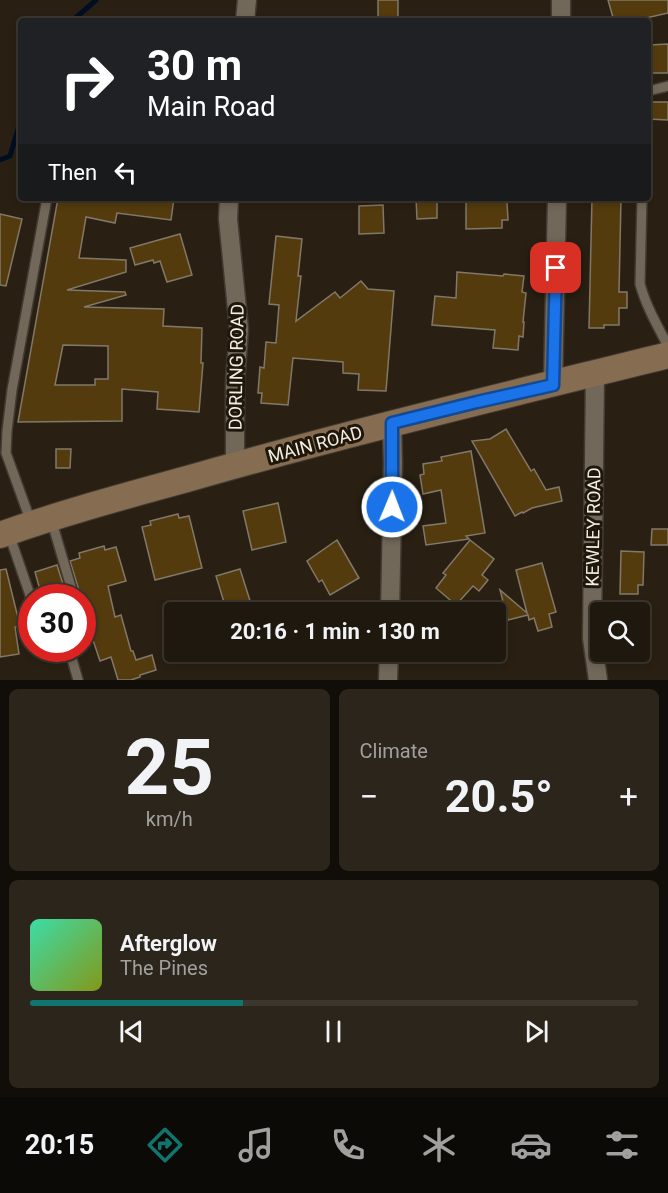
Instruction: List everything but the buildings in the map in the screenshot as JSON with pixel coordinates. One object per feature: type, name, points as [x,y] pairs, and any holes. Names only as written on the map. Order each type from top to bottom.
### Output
[{"type":"main road","name":"MAIN ROAD","points":[[23,527],[235,465],[392,423],[668,356]]},
{"type":"street","points":[[245,18],[247,0]]},
{"type":"street","points":[[561,0],[561,18]]},
{"type":"street","name":"DORLING ROAD","points":[[229,201],[228,219],[239,329],[235,382],[235,465]]},
{"type":"street","points":[[553,385],[557,201]]},
{"type":"street","name":"KEWLEY ROAD","points":[[596,374],[592,638],[598,680]]},
{"type":"street","points":[[390,602],[392,423]]},
{"type":"street","points":[[388,680],[389,662]]},
{"type":"lane","points":[[651,90],[668,87]]},
{"type":"lane","points":[[30,584],[23,527],[6,453],[12,390],[46,201]]},
{"type":"lane","points":[[642,201],[640,284],[649,309],[668,346]]},
{"type":"lane","points":[[23,527],[65,584]]},
{"type":"lane","points":[[73,662],[78,680]]},
{"type":"waterway","points":[[75,18],[96,0]]},
{"type":"waterway","points":[[0,160],[10,156],[18,129]]},
{"type":"route","points":[[392,507],[392,423],[553,385],[556,268]]}]
